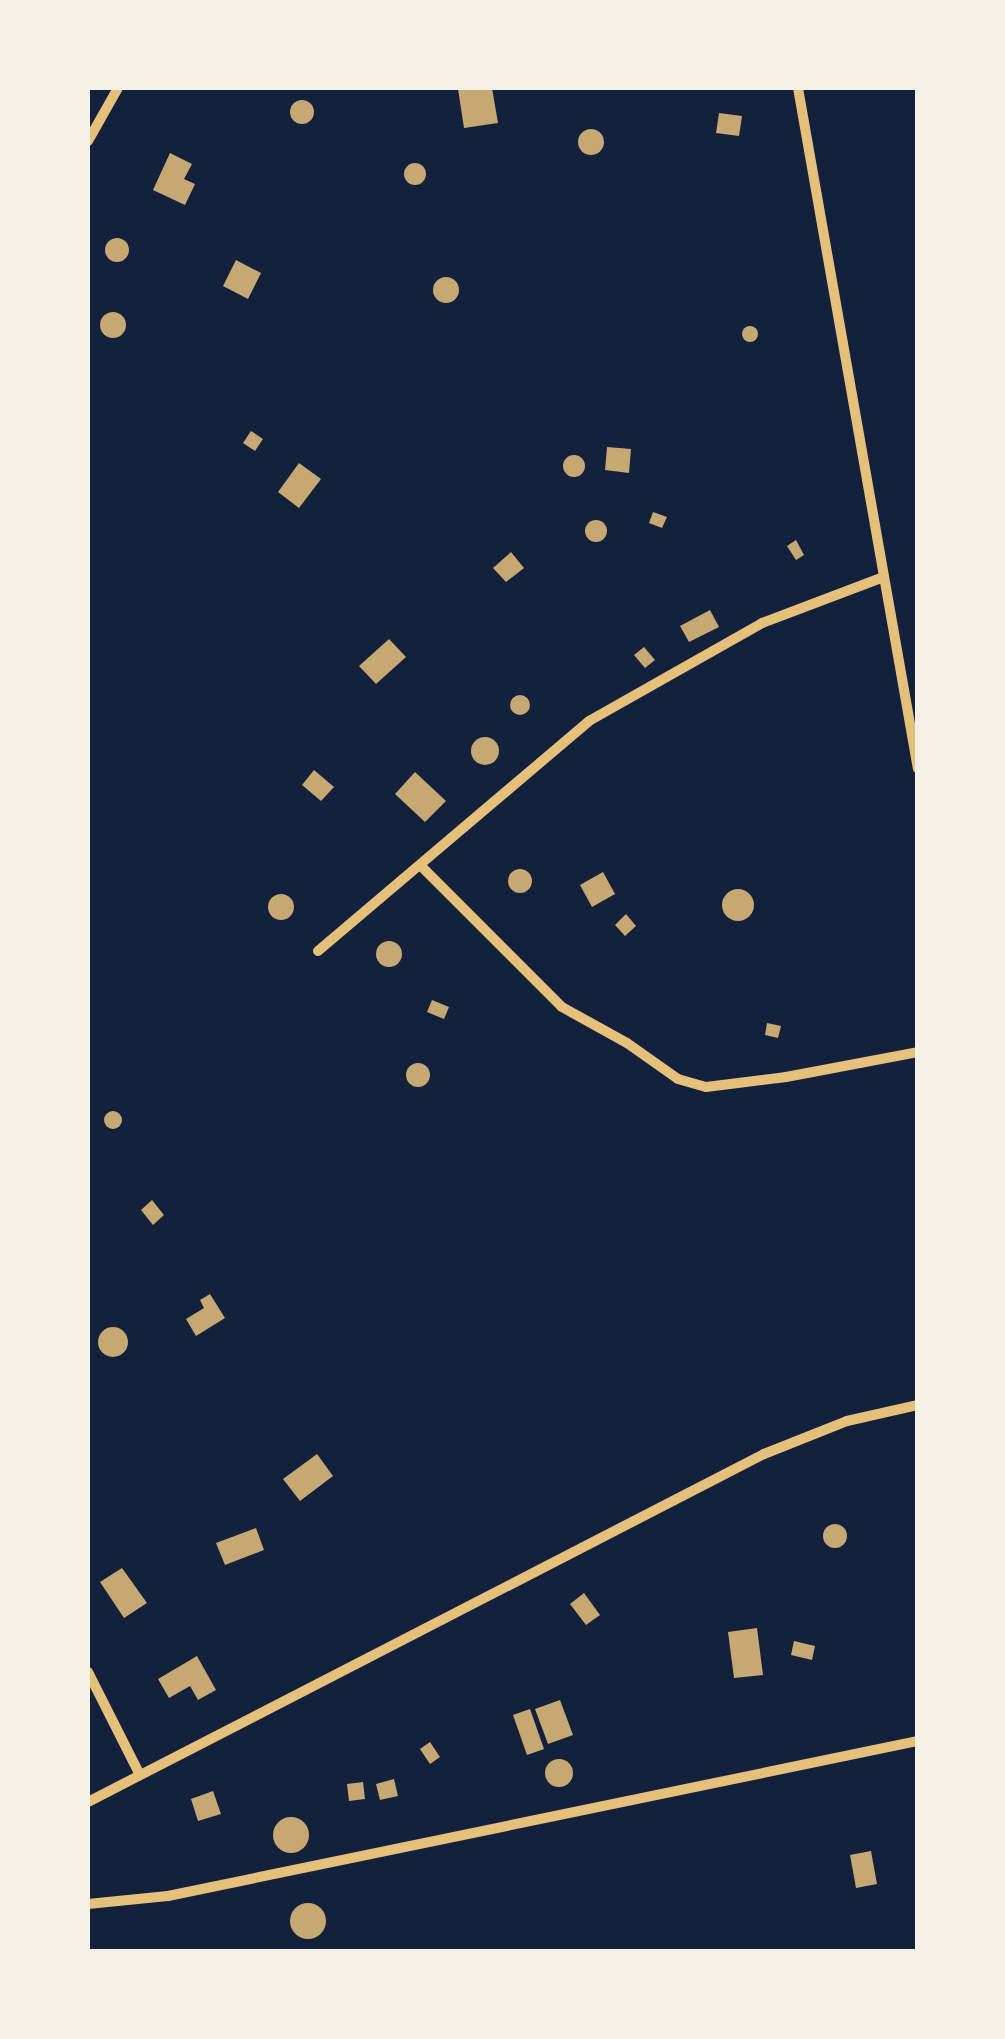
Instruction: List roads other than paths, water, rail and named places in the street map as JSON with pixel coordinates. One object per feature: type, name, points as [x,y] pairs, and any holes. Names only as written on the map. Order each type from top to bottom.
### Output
[{"type":"street","points":[[88,142],[118,88]]},
{"type":"street","points":[[798,88],[918,769]]},
{"type":"street","points":[[318,951],[589,721],[638,690],[762,624],[884,577]]},
{"type":"street","points":[[421,866],[562,1007],[627,1043],[678,1079],[706,1087],[786,1077],[918,1052]]},
{"type":"street","points":[[88,1802],[764,1454],[847,1422],[918,1405]]},
{"type":"street","points":[[88,1672],[140,1775]]},
{"type":"street","points":[[88,1904],[187,1892],[918,1741]]}]
